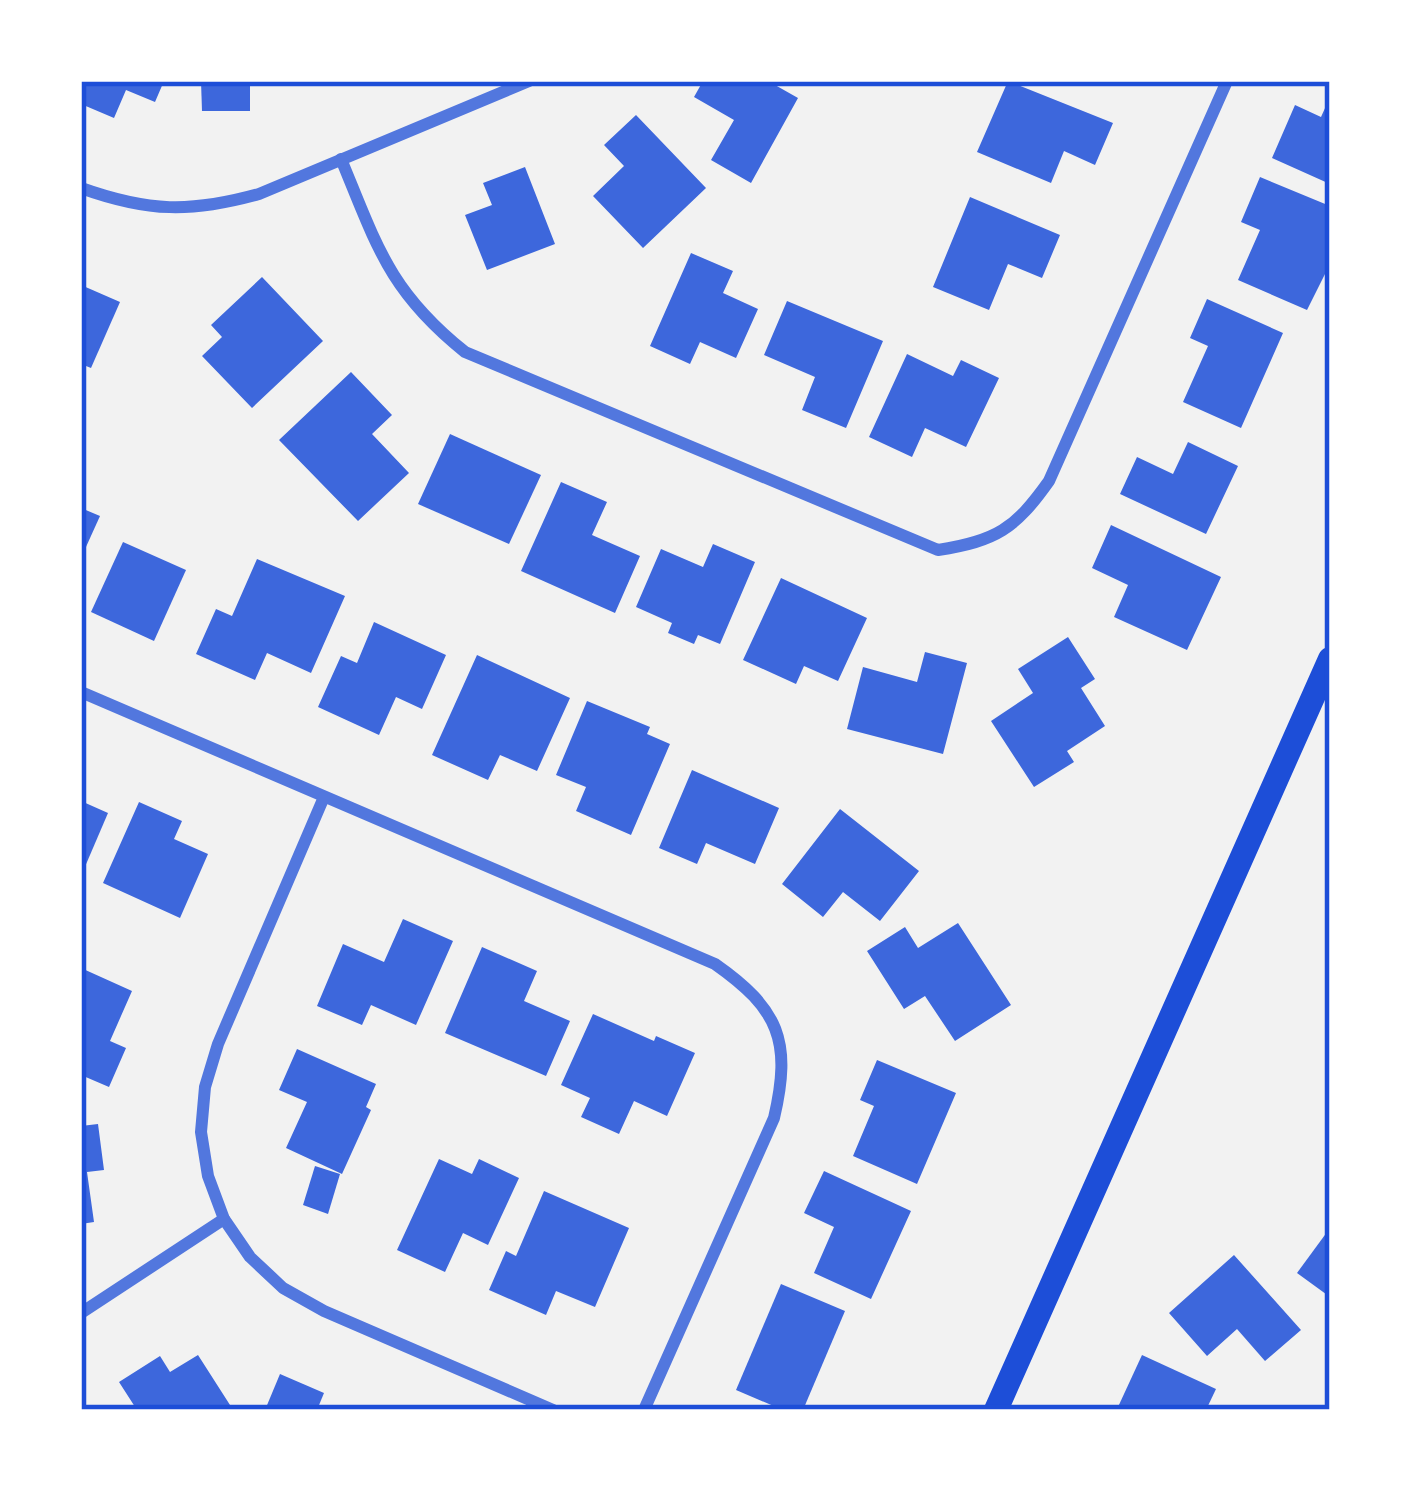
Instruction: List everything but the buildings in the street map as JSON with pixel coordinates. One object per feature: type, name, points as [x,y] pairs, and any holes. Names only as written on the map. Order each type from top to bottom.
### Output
[{"type":"main road","points":[[996,1410],[1330,659]]},
{"type":"street","points":[[81,188],[127,205],[171,210],[216,206],[259,194],[530,81]]},
{"type":"street","points":[[341,159],[400,290],[429,323],[465,352],[938,550],[983,543],[1023,519],[1049,482],[1227,81]]},
{"type":"street","points":[[81,692],[715,964],[752,990],[777,1030],[784,1073],[774,1118],[644,1410]]},
{"type":"street","points":[[324,797],[218,1044],[205,1087],[204,1154],[224,1219],[250,1257],[283,1288],[325,1311],[553,1410]]},
{"type":"street","points":[[81,1312],[224,1219]]}]
